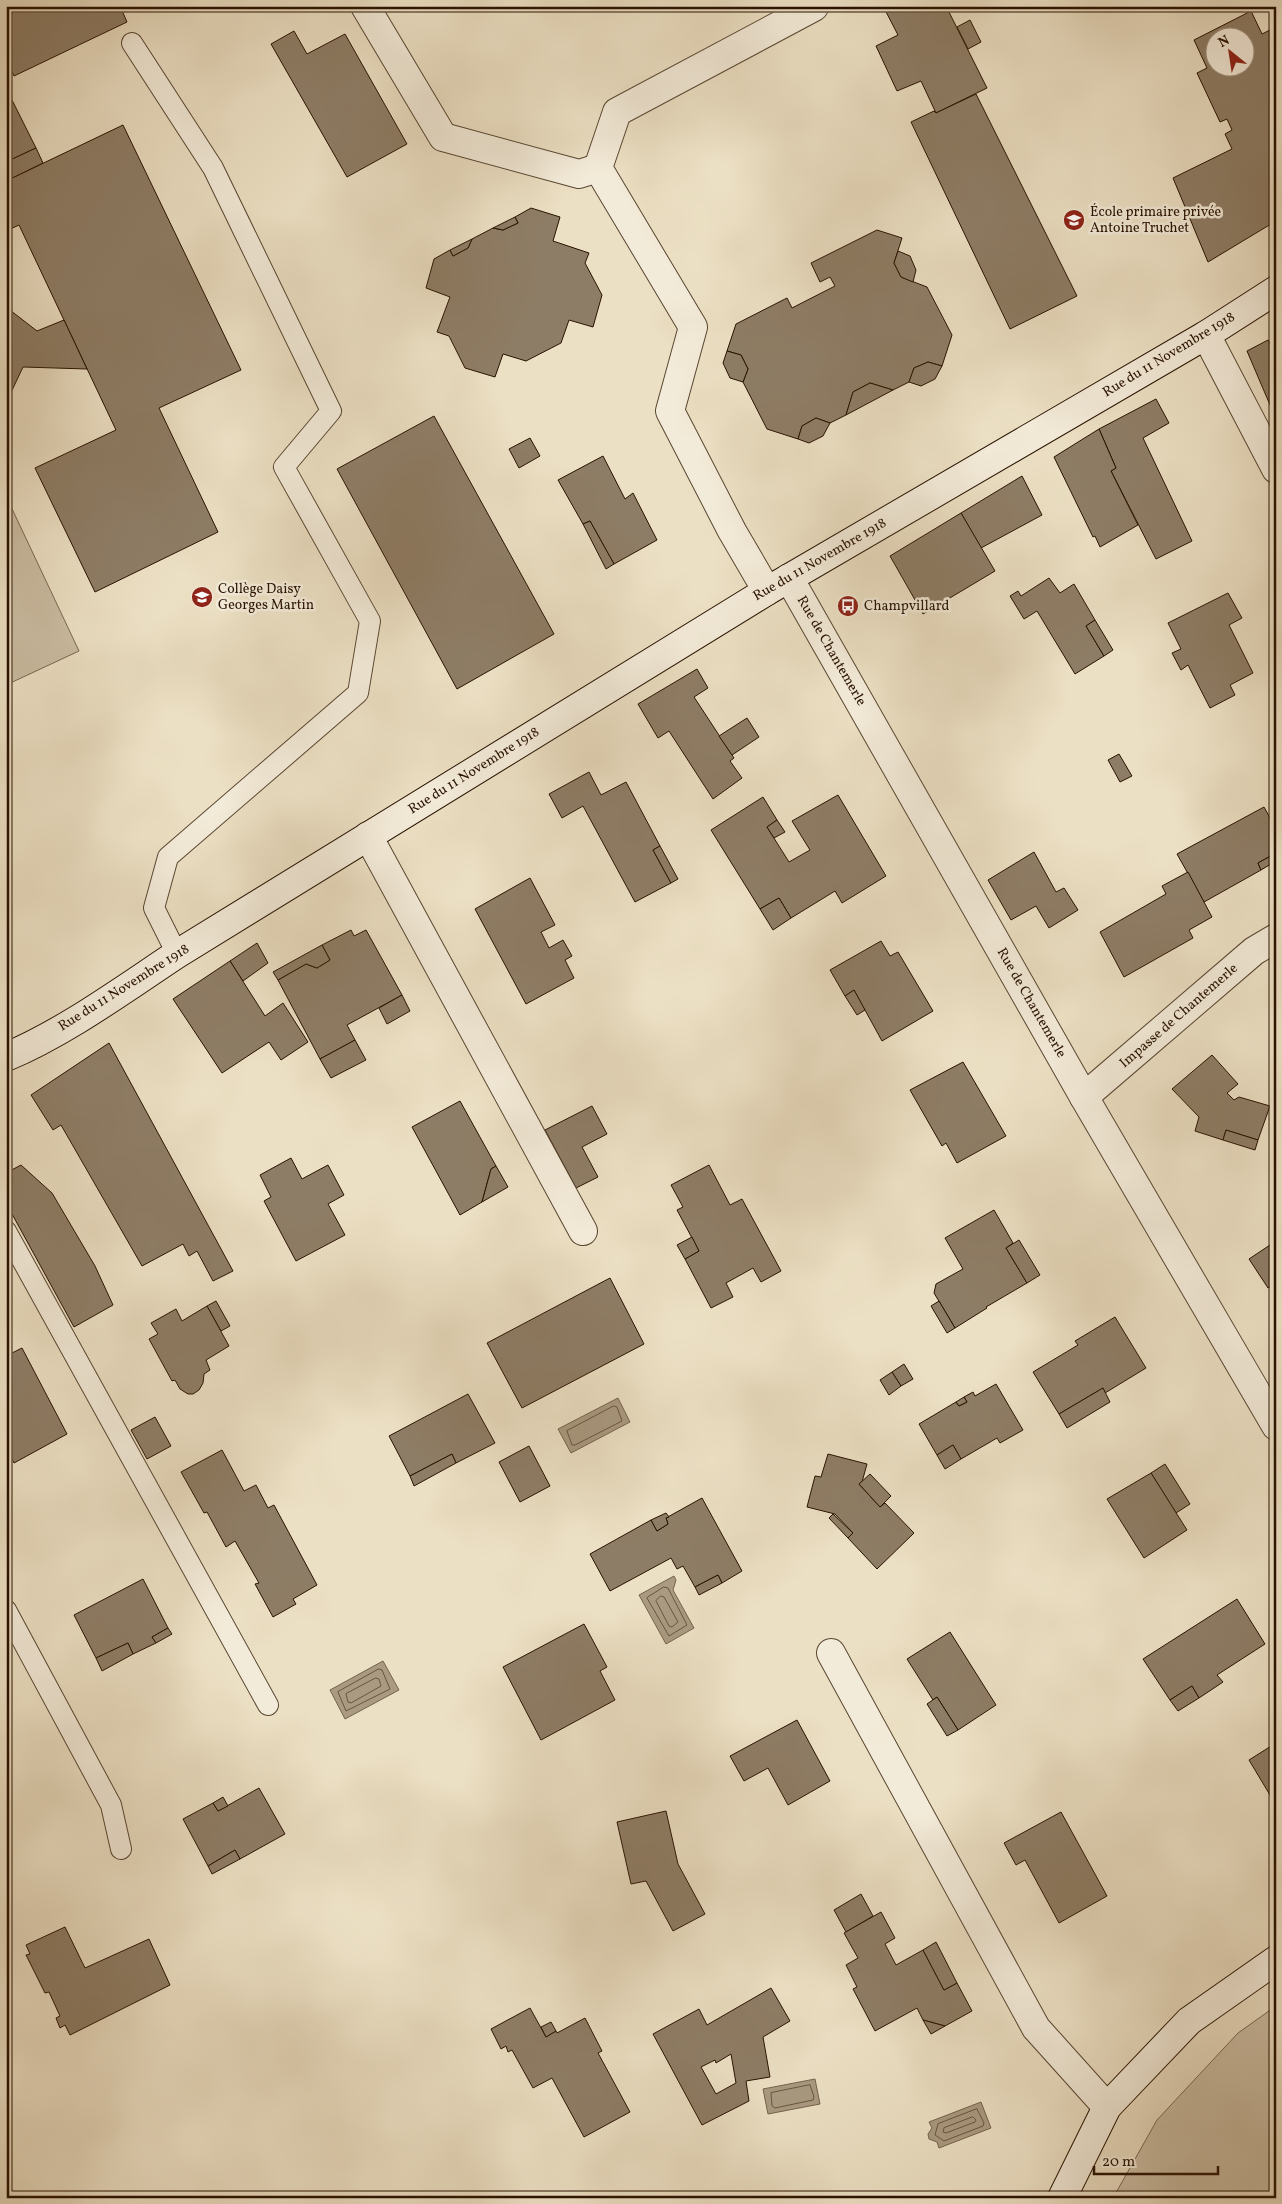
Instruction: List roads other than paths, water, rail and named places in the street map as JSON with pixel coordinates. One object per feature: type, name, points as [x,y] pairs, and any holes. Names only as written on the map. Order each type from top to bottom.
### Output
[{"type":"street","points":[[365,6],[443,137],[579,174],[598,168],[617,112],[814,7]]},
{"type":"street","name":"Rue de Chantemerle","points":[[598,168],[693,327],[670,411],[732,530],[778,584],[1084,1097],[1276,1426]]},
{"type":"street","name":"Rue du 11 Novembre 1918","points":[[6,1057],[24,1050],[106,1001],[177,954],[778,584],[1206,335],[1276,290]]},
{"type":"street","points":[[1206,335],[1276,469]]},
{"type":"street","points":[[368,836],[583,1231]]},
{"type":"street","name":"Impasse de Chantemerle","points":[[1084,1097],[1254,951],[1276,938]]},
{"type":"street","points":[[831,1653],[1036,2028],[1107,2107]]},
{"type":"street","points":[[1062,2198],[1107,2107],[1189,2021],[1276,1960]]},
{"type":"lane","points":[[132,42],[213,168],[331,411],[284,467],[370,621],[358,693],[168,857],[154,908],[177,954]]},
{"type":"lane","points":[[6,1231],[268,1705]]},
{"type":"lane","points":[[6,1610],[110,1805],[121,1849]]},
{"type":"water","points":[[618,1398],[630,1422],[571,1453],[558,1429]]},
{"type":"water","points":[[674,1576],[676,1580],[673,1590],[694,1628],[666,1644],[639,1595]]},
{"type":"water","points":[[383,1661],[399,1690],[345,1719],[330,1690]]},
{"type":"water","points":[[815,2079],[820,2104],[768,2114],[763,2089]]},
{"type":"water","points":[[981,2102],[991,2128],[939,2148],[937,2142],[929,2139],[928,2134],[932,2128],[929,2122]]},
{"type":"place","name":"École primaire privée Antoine Truchet","points":[[1074,220]]},
{"type":"place","name":"Collège Daisy Georges Martin","points":[[202,597]]},
{"type":"place","name":"Champvillard","points":[[848,606]]}]
